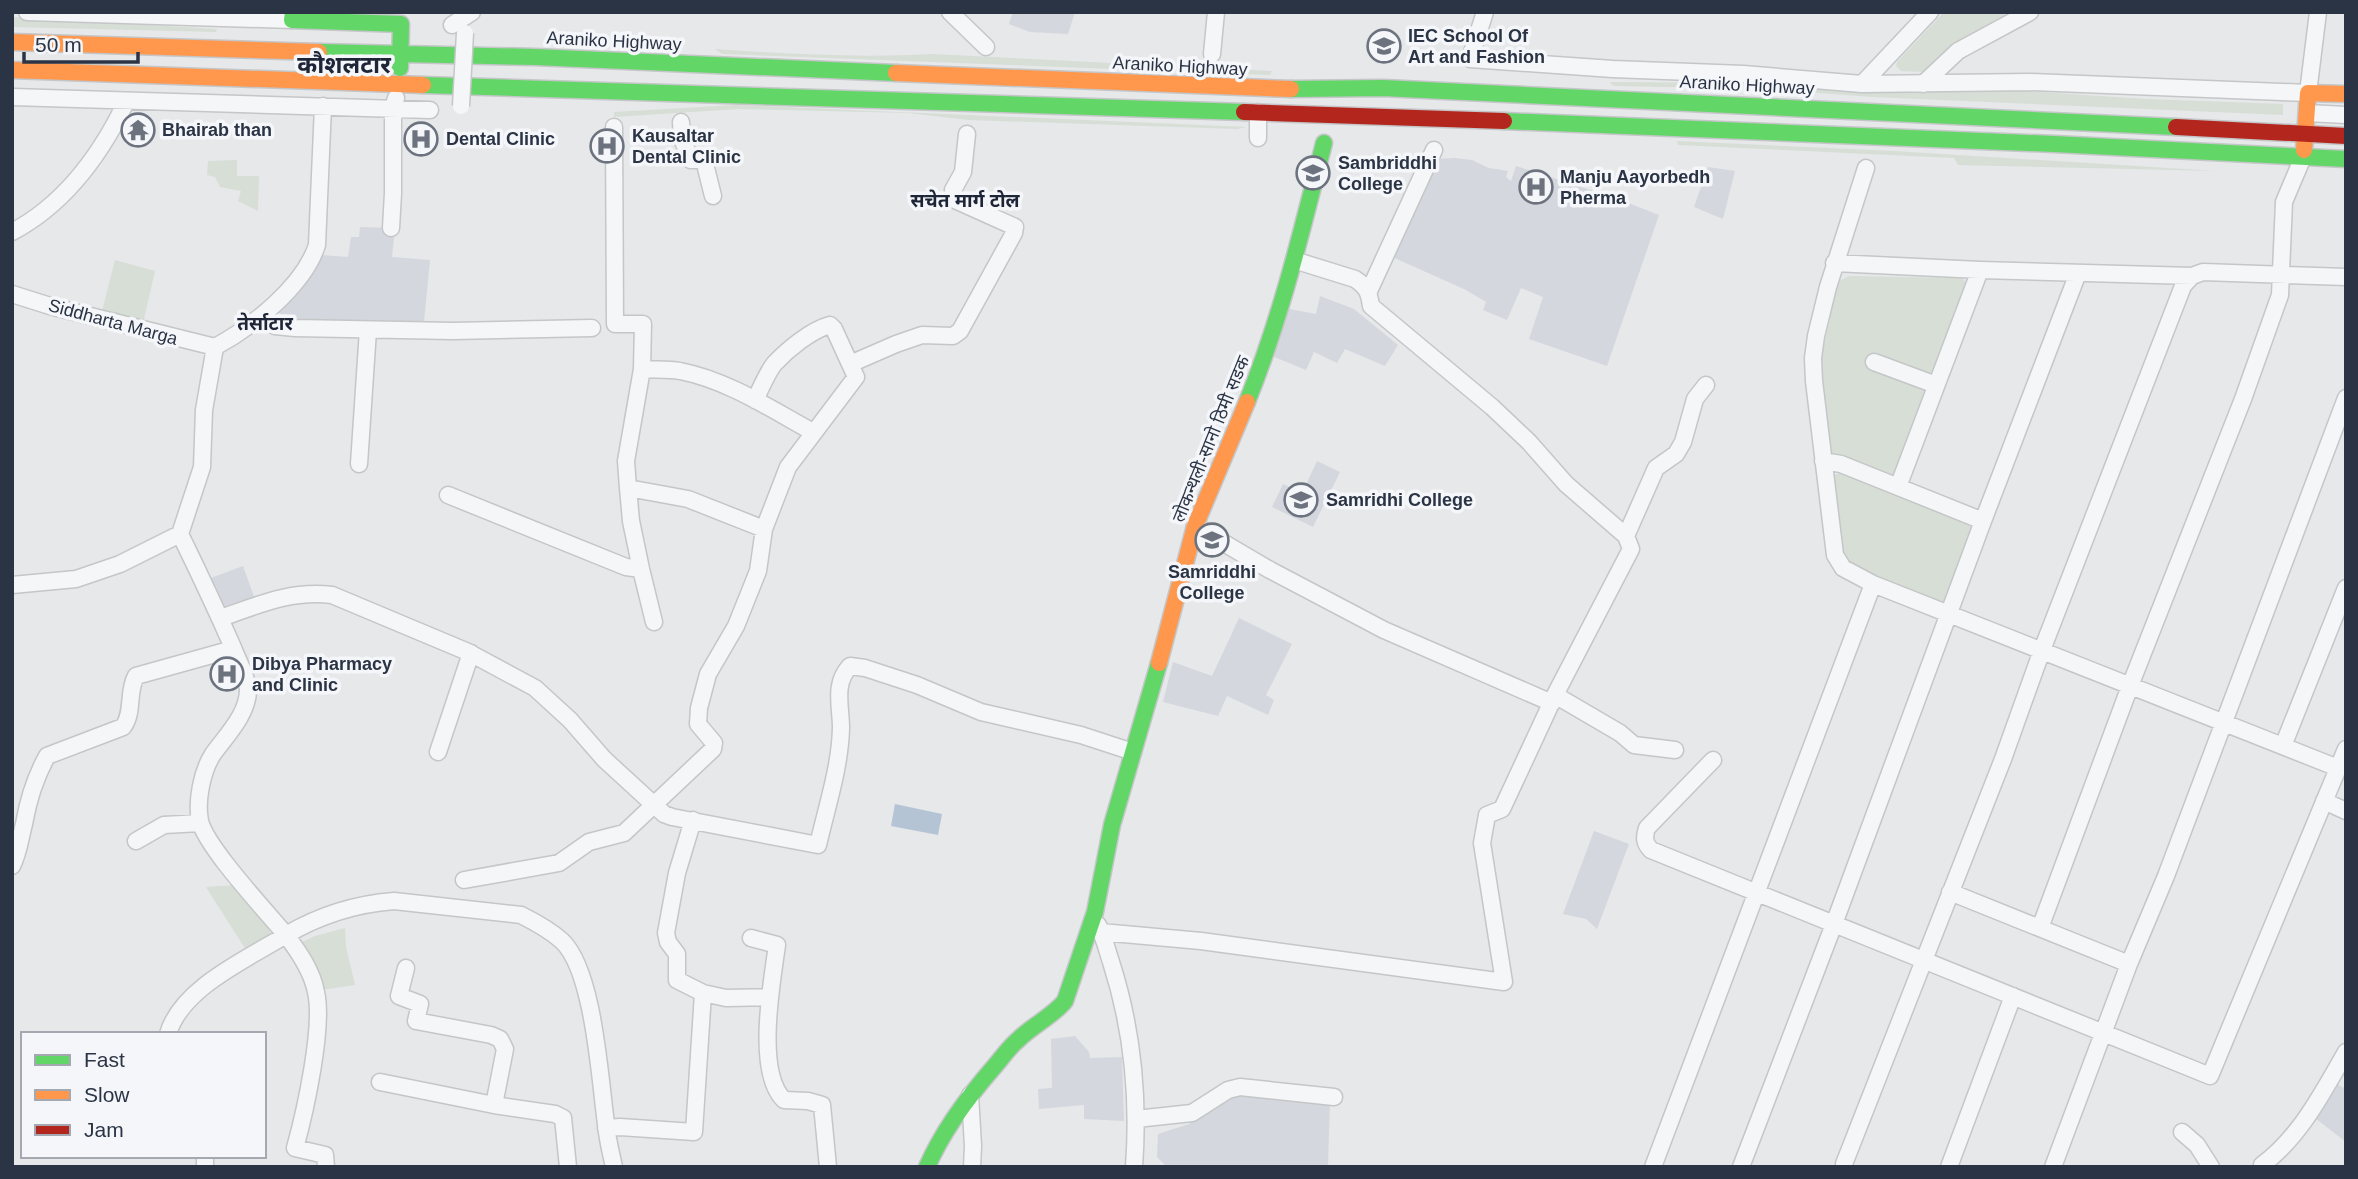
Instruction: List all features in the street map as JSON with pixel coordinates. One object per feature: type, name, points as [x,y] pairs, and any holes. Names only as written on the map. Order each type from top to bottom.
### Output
[{"type":"main road","points":[[293,16],[401,24],[400,84]]},
{"type":"main road","name":"Araniko Highway","points":[[12,43],[535,57],[1267,89],[1383,88],[2346,136]]},
{"type":"main road","points":[[12,70],[1258,112],[1853,135],[2346,159]]},
{"type":"main road","points":[[1258,112],[1267,89]]},
{"type":"main road","points":[[2304,157],[2308,93],[2346,94]]},
{"type":"main road","name":"लोकन्थली-सानो ठिमी सडक","points":[[927,1167],[938,1142],[970,1095],[1017,1040],[1045,1017],[1058,1011],[1065,1001],[1095,912],[1112,825],[1169,629],[1195,526],[1264,360],[1294,260],[1324,143]]},
{"type":"street","points":[[27,12],[293,16]]},
{"type":"street","points":[[461,106],[458,29],[472,12]]},
{"type":"street","points":[[950,12],[986,47]]},
{"type":"street","points":[[1212,54],[1216,12]]},
{"type":"street","points":[[1485,12],[1470,59],[1613,69],[1743,74],[1862,84],[2030,82],[2308,93],[2318,12]]},
{"type":"street","points":[[1862,84],[1930,12]]},
{"type":"street","points":[[1923,84],[1958,51],[2030,12]]},
{"type":"street","points":[[391,228],[393,108],[400,84]]},
{"type":"street","points":[[12,97],[430,110]]},
{"type":"street","points":[[12,232],[49,208],[64,194],[98,152],[126,102]]},
{"type":"street","points":[[323,106],[317,245],[308,266],[263,316],[215,347],[204,410],[200,479],[183,519],[180,534],[221,618],[245,676],[247,697],[243,710],[208,762],[201,789],[200,822],[211,843],[286,935],[307,966],[314,984],[318,1005],[311,1068],[295,1148],[325,1155],[326,1167]]},
{"type":"street","points":[[1258,112],[1258,138]]},
{"type":"street","points":[[2307,113],[2346,115]]},
{"type":"street","points":[[681,122],[682,139],[691,160],[701,160],[705,164],[713,196]]},
{"type":"street","points":[[614,127],[615,324],[643,324],[642,369],[626,461],[628,488],[631,521],[654,622]]},
{"type":"street","points":[[850,364],[922,335],[953,336],[960,331],[1014,233],[1015,227],[955,200],[953,190],[963,172],[967,134]]},
{"type":"street","points":[[1101,932],[1201,941],[1503,982],[1482,843],[1484,822],[1487,815],[1502,809],[1553,699],[1631,549],[1626,536],[1566,484],[1529,442],[1492,407],[1371,306],[1369,291],[1434,150]]},
{"type":"street","points":[[2040,928],[2130,686],[2243,399],[2280,295],[2284,202],[2304,157]]},
{"type":"street","points":[[1866,168],[1834,263],[1813,358],[1823,461],[1837,561],[1843,568],[1873,584],[2338,768]]},
{"type":"street","points":[[1294,260],[1355,279],[1369,291]]},
{"type":"street","points":[[1834,263],[2078,273],[2192,276],[2203,272],[2346,277]]},
{"type":"street","points":[[1898,487],[1980,270]]},
{"type":"street","points":[[1741,1167],[2078,273]]},
{"type":"street","points":[[1844,1164],[2003,759],[2042,650],[2183,286],[2192,276]]},
{"type":"street","name":"Siddharta Marga","points":[[12,294],[76,313],[215,347]]},
{"type":"street","points":[[263,316],[275,326],[282,327],[368,330],[592,328]]},
{"type":"street","points":[[464,880],[559,863],[589,842],[624,833],[713,750],[714,743],[698,724],[699,708],[708,674],[736,626],[758,571],[764,529],[788,467],[856,377],[834,328],[825,326],[803,340],[775,364],[755,400]]},
{"type":"street","points":[[359,464],[368,330]]},
{"type":"street","points":[[1874,362],[1936,385]]},
{"type":"street","points":[[642,369],[679,371],[714,382],[755,400],[813,432]]},
{"type":"street","points":[[1626,536],[1656,468],[1676,454],[1683,442],[1695,399],[1706,385]]},
{"type":"street","points":[[2053,1167],[2346,398]]},
{"type":"street","points":[[1823,461],[1841,464],[1983,521]]},
{"type":"street","points":[[628,488],[688,499],[764,529]]},
{"type":"street","points":[[448,495],[626,568],[641,569]]},
{"type":"street","points":[[1195,526],[1270,570],[1384,630],[1553,699],[1620,733],[1634,745],[1675,750]]},
{"type":"street","points":[[12,585],[76,579],[120,564],[180,534]]},
{"type":"street","points":[[1653,1167],[1873,584]]},
{"type":"street","points":[[2283,746],[2346,588]]},
{"type":"street","points":[[221,618],[278,597],[316,593],[332,595],[471,653],[536,688],[604,759],[653,805],[672,817],[818,845],[838,756],[841,724],[839,692],[843,673],[850,666],[865,667],[917,685],[981,712],[1081,735],[1133,752]]},
{"type":"street","points":[[12,866],[19,854],[24,821],[39,769],[47,756],[123,727],[128,720],[132,684],[136,676],[233,649]]},
{"type":"street","points":[[438,752],[471,653]]},
{"type":"street","points":[[1713,760],[1647,828],[1644,836],[1646,846],[1651,850],[2210,1076],[2346,749]]},
{"type":"street","points":[[2324,801],[2346,811]]},
{"type":"street","points":[[693,820],[677,873],[666,933],[668,942],[677,954],[677,980],[703,993],[726,998],[770,997]]},
{"type":"street","points":[[136,841],[164,825],[200,822]]},
{"type":"street","points":[[1950,892],[2129,964]]},
{"type":"street","points":[[169,1032],[174,1018],[188,1000],[220,975],[324,914],[377,902],[394,901],[521,915],[563,942],[580,977],[594,1023],[606,1128],[614,1167]]},
{"type":"street","points":[[1095,912],[1118,982],[1128,1033],[1136,1119],[1135,1159],[1149,1167]]},
{"type":"street","points":[[751,939],[777,945],[768,1032],[772,1082],[784,1100],[808,1101],[822,1105],[828,1167]]},
{"type":"street","points":[[406,968],[399,996],[420,1004],[416,1021],[491,1035],[500,1040],[505,1049],[494,1105]]},
{"type":"street","points":[[606,1128],[694,1132],[703,993]]},
{"type":"street","points":[[1950,1167],[2013,996]]},
{"type":"street","points":[[2263,1167],[2300,1126],[2346,1052]]},
{"type":"street","points":[[380,1083],[555,1114],[563,1118],[568,1167]]},
{"type":"street","points":[[1136,1119],[1192,1113],[1228,1090],[1240,1087],[1334,1097]]},
{"type":"street","points":[[970,1095],[972,1167]]},
{"type":"street","points":[[2182,1132],[2197,1145],[2211,1167]]},
{"type":"shaded area","points":[[1013,12],[1075,12],[1068,34],[1030,32],[1009,24]]},
{"type":"shaded area","points":[[1944,12],[2002,12],[2007,17],[1925,72],[1901,71],[1896,66],[1897,62]]},
{"type":"shaded area","points":[[12,17],[217,29],[216,32],[12,27]]},
{"type":"shaded area","points":[[715,49],[824,55],[932,54],[1272,71],[1270,75],[722,54]]},
{"type":"shaded area","points":[[1609,82],[1754,83],[1863,92],[2024,91],[2283,104],[2283,115],[1873,97],[1765,89],[1614,86]]},
{"type":"shaded area","points":[[736,105],[1246,127],[1237,129],[969,120],[908,113],[738,109],[614,117],[614,112]]},
{"type":"shaded area","points":[[1677,141],[2216,171],[1958,165],[1954,158],[1678,145]]},
{"type":"shaded area","points":[[1435,159],[1472,160],[1489,168],[1508,171],[1506,177],[1511,181],[1516,166],[1659,215],[1607,366],[1529,339],[1543,297],[1521,288],[1507,320],[1483,310],[1486,302],[1466,290],[1390,256]]},
{"type":"shaded area","points":[[237,160],[237,176],[259,176],[258,211],[238,201],[241,191],[220,187],[215,177],[207,175],[208,161]]},
{"type":"shaded area","points":[[1708,167],[1735,171],[1723,219],[1694,207]]},
{"type":"shaded area","points":[[360,227],[395,228],[392,257],[430,260],[424,322],[366,324],[302,321],[287,318],[278,312],[321,255],[348,257],[351,237],[359,237]]},
{"type":"shaded area","points":[[115,260],[155,271],[143,323],[101,315]]},
{"type":"shaded area","points":[[1849,276],[1957,278],[1967,283],[1935,371],[1927,374],[1923,388],[1925,393],[1896,472],[1888,476],[1830,453],[1820,364],[1837,285]]},
{"type":"shaded area","points":[[1320,296],[1354,309],[1398,345],[1385,366],[1345,349],[1337,363],[1314,352],[1306,370],[1272,356],[1289,309],[1316,314]]},
{"type":"shaded area","name":"Samridhi College","points":[[1317,461],[1340,472],[1313,527],[1272,507],[1283,484],[1302,493]]},
{"type":"shaded area","points":[[1844,472],[1973,525],[1946,601],[1941,602],[1842,561],[1833,479],[1836,474]]},
{"type":"shaded area","points":[[243,566],[256,602],[223,613],[208,579]]},
{"type":"shaded area","points":[[1239,618],[1292,644],[1266,695],[1274,700],[1268,715],[1227,696],[1218,716],[1163,702],[1173,662],[1212,676]]},
{"type":"shaded area","points":[[1594,831],[1629,844],[1597,929],[1586,919],[1563,914]]},
{"type":"shaded area","points":[[238,885],[270,931],[270,936],[246,950],[206,887]]},
{"type":"shaded area","points":[[345,928],[346,947],[355,985],[322,990],[302,942]]},
{"type":"shaded area","points":[[1075,1036],[1089,1052],[1090,1058],[1122,1057],[1124,1121],[1084,1119],[1084,1105],[1039,1109],[1038,1089],[1052,1088],[1051,1039]]},
{"type":"shaded area","points":[[2330,1080],[2346,1089],[2346,1142],[2311,1115]]},
{"type":"shaded area","points":[[1230,1094],[1330,1101],[1328,1167],[1167,1167],[1157,1157],[1158,1134],[1189,1124]]},
{"type":"water","points":[[895,804],[942,814],[938,835],[891,826]]},
{"type":"traffic: fast","points":[[293,12],[292,20],[401,24],[400,68]]},
{"type":"traffic: fast","points":[[319,52],[535,57],[896,73]]},
{"type":"traffic: fast","points":[[423,85],[1244,112]]},
{"type":"traffic: fast","points":[[1291,89],[1383,88],[2176,127]]},
{"type":"traffic: fast","points":[[1504,121],[2346,159]]},
{"type":"traffic: fast","points":[[1247,402],[1281,306],[1324,143]]},
{"type":"traffic: fast","points":[[927,1167],[948,1127],[984,1079],[1015,1042],[1065,1001],[1095,912],[1112,825],[1159,663]]},
{"type":"traffic: slow","points":[[12,42],[319,52]]},
{"type":"traffic: slow","points":[[12,70],[423,85]]},
{"type":"traffic: slow","points":[[896,73],[1291,89]]},
{"type":"traffic: slow","points":[[2304,150],[2308,93],[2346,94]]},
{"type":"traffic: slow","points":[[1159,663],[1195,526],[1247,402]]},
{"type":"traffic: jam","points":[[1244,112],[1504,121]]},
{"type":"traffic: jam","points":[[2176,127],[2346,136]]},
{"type":"place","name":"IEC School Of Art and Fashion","points":[[1384,46]]},
{"type":"place","name":"Bhairab than","points":[[138,130]]},
{"type":"place","name":"Dental Clinic","points":[[421,139]]},
{"type":"place","name":"Kausaltar Dental Clinic","points":[[607,146]]},
{"type":"place","name":"Sambriddhi College","points":[[1313,173]]},
{"type":"place","name":"Manju Aayorbedh Pherma","points":[[1536,187]]},
{"type":"place","name":"Samridhi College","points":[[1301,500]]},
{"type":"place","name":"Samriddhi College","points":[[1212,540]]},
{"type":"place","name":"Dibya Pharmacy and Clinic","points":[[227,674]]},
{"type":"district","name":"कौशलटार","points":[[344,64]]},
{"type":"district","name":"सचेत मार्ग टोल","points":[[965,200]]},
{"type":"district","name":"तेर्साटार","points":[[265,323]]}]
